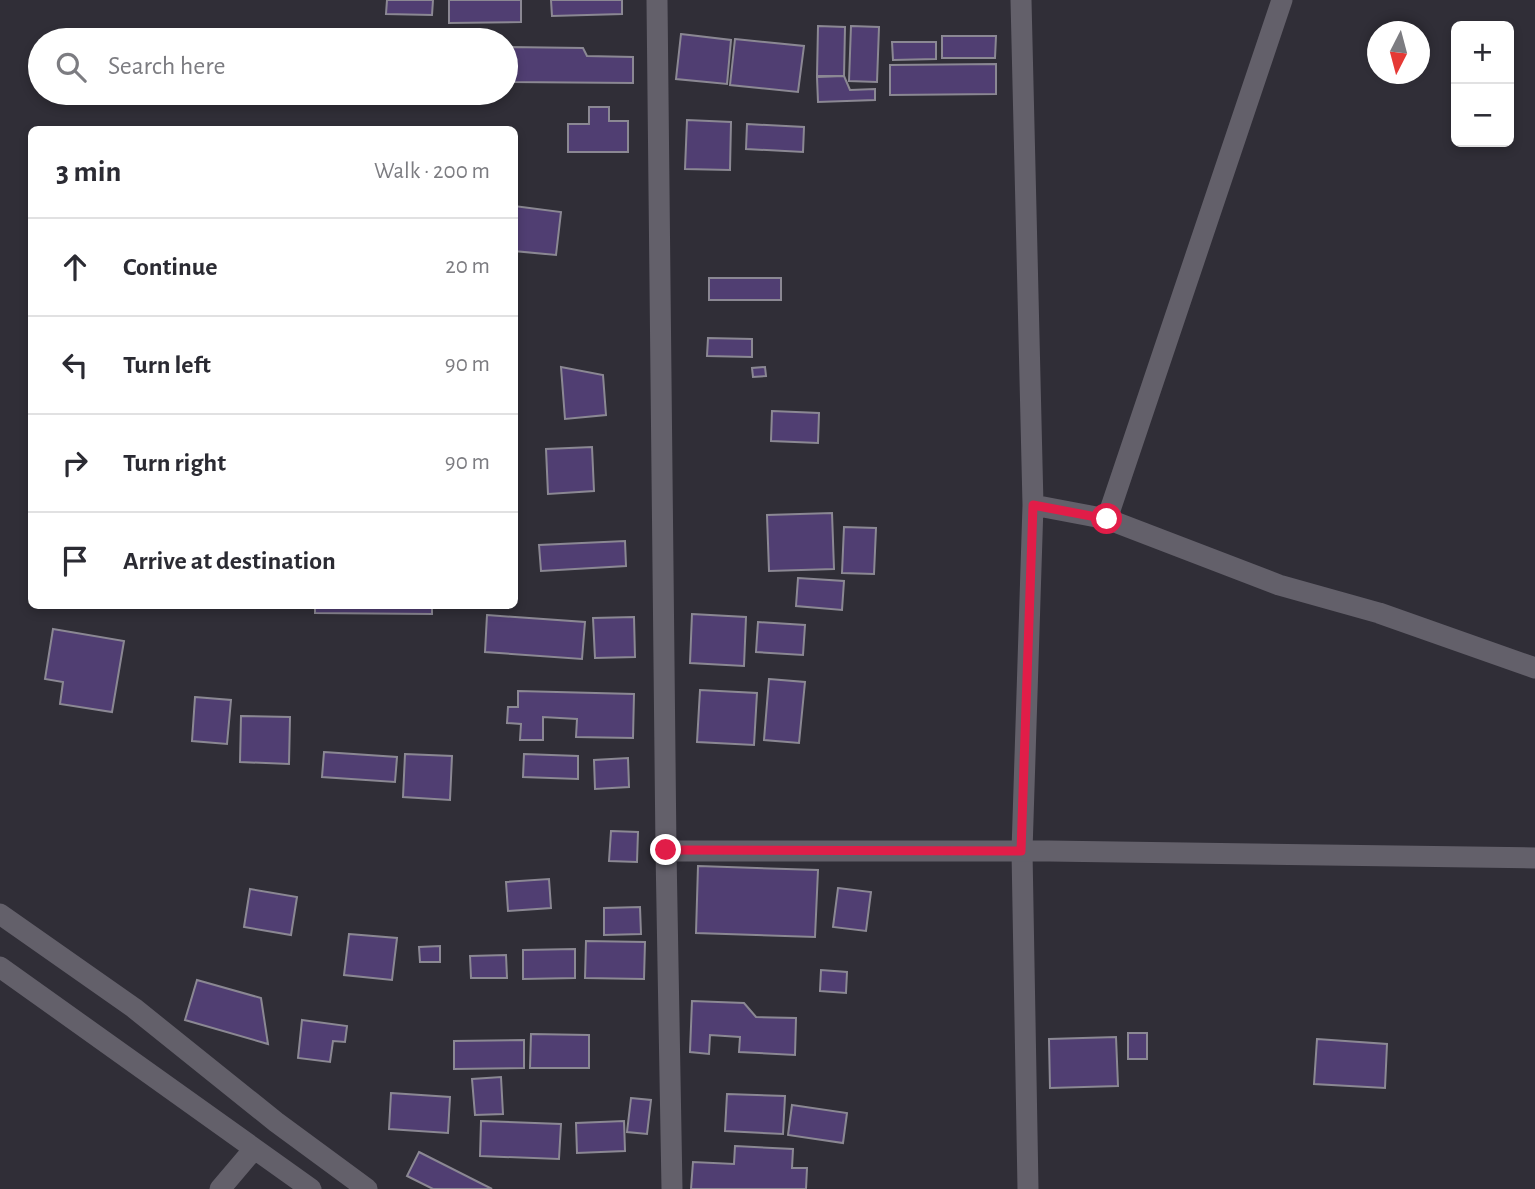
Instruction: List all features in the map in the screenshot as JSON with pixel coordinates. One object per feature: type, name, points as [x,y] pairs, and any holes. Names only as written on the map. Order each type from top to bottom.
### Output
[{"type":"street","points":[[657,0],[672,1189]]},
{"type":"street","points":[[1021,0],[1033,505],[1021,851],[1028,1189]]},
{"type":"street","points":[[1107,519],[1282,0]]},
{"type":"street","points":[[1033,505],[1107,519],[1279,585],[1379,613],[1535,668]]},
{"type":"street","points":[[666,850],[1021,851],[1535,858]]},
{"type":"street","points":[[0,914],[134,1008],[276,1122],[367,1189]]},
{"type":"street","points":[[0,967],[311,1189]]},
{"type":"street","points":[[220,1189],[254,1149]]},
{"type":"building","points":[[387,0],[433,0],[432,15],[386,14]]},
{"type":"building","points":[[449,0],[521,0],[521,22],[449,23]]},
{"type":"building","points":[[551,0],[622,0],[622,14],[552,16]]},
{"type":"building","points":[[818,26],[845,27],[844,76],[817,76]]},
{"type":"building","points":[[851,26],[879,27],[877,82],[849,81]]},
{"type":"building","points":[[681,34],[731,40],[727,84],[676,79]]},
{"type":"building","points":[[942,36],[996,36],[995,58],[942,58]]},
{"type":"building","points":[[735,39],[804,46],[798,92],[730,85]]},
{"type":"building","points":[[892,42],[936,42],[936,59],[893,60]]},
{"type":"building","points":[[518,47],[583,48],[587,56],[633,57],[633,83],[518,82]]},
{"type":"building","points":[[996,64],[996,94],[890,95],[890,65]]},
{"type":"building","points":[[844,76],[850,90],[875,89],[875,100],[818,102],[817,77]]},
{"type":"building","points":[[589,107],[609,107],[609,121],[628,121],[628,152],[568,152],[568,124],[589,124]]},
{"type":"building","points":[[687,120],[731,122],[730,170],[685,169]]},
{"type":"building","points":[[747,124],[804,127],[803,152],[746,149]]},
{"type":"building","points":[[518,207],[561,212],[556,255],[518,251]]},
{"type":"building","points":[[709,278],[781,278],[781,300],[709,300]]},
{"type":"building","points":[[708,338],[752,339],[752,357],[707,356]]},
{"type":"building","points":[[561,367],[603,375],[606,415],[565,419]]},
{"type":"building","points":[[765,367],[766,376],[753,377],[752,368]]},
{"type":"building","points":[[772,411],[819,413],[818,443],[771,441]]},
{"type":"building","points":[[592,447],[594,491],[548,494],[546,449]]},
{"type":"building","points":[[832,513],[834,569],[769,571],[767,515]]},
{"type":"building","points":[[844,527],[876,528],[874,574],[842,573]]},
{"type":"building","points":[[625,541],[626,566],[541,571],[539,545]]},
{"type":"building","points":[[798,578],[844,581],[842,610],[796,606]]},
{"type":"building","points":[[315,609],[432,609],[432,614],[315,613]]},
{"type":"building","points":[[692,614],[746,617],[744,666],[690,663]]},
{"type":"building","points":[[487,615],[585,622],[582,659],[485,652]]},
{"type":"building","points":[[634,617],[635,657],[595,658],[593,618]]},
{"type":"building","points":[[758,622],[805,625],[803,655],[756,652]]},
{"type":"building","points":[[53,629],[124,641],[112,712],[60,704],[63,682],[45,679]]},
{"type":"building","points":[[769,679],[805,682],[799,743],[764,740]]},
{"type":"building","points":[[700,690],[757,693],[754,745],[697,742]]},
{"type":"building","points":[[518,691],[634,694],[633,738],[576,737],[577,719],[543,717],[543,740],[520,740],[521,724],[507,723],[508,707],[518,707]]},
{"type":"building","points":[[195,697],[231,700],[227,744],[192,741]]},
{"type":"building","points":[[241,716],[290,717],[289,764],[240,762]]},
{"type":"building","points":[[324,752],[397,757],[395,782],[322,777]]},
{"type":"building","points":[[405,754],[452,756],[450,800],[403,797]]},
{"type":"building","points":[[524,754],[578,756],[578,779],[523,777]]},
{"type":"building","points":[[628,758],[629,787],[595,789],[594,760]]},
{"type":"building","points":[[611,831],[638,832],[637,862],[609,861]]},
{"type":"building","points":[[698,866],[818,870],[815,937],[696,933]]},
{"type":"building","points":[[549,879],[551,908],[508,911],[506,882]]},
{"type":"building","points":[[838,888],[871,892],[866,931],[833,927]]},
{"type":"building","points":[[250,889],[297,897],[291,935],[244,927]]},
{"type":"building","points":[[640,907],[641,934],[604,935],[604,908]]},
{"type":"building","points":[[349,934],[397,938],[392,980],[344,975]]},
{"type":"building","points":[[586,941],[645,942],[644,979],[585,978]]},
{"type":"building","points":[[440,946],[440,962],[420,962],[419,947]]},
{"type":"building","points":[[575,949],[575,978],[523,979],[523,950]]},
{"type":"building","points":[[506,955],[507,978],[471,978],[470,956]]},
{"type":"building","points":[[821,970],[847,972],[846,993],[820,991]]},
{"type":"building","points":[[197,980],[261,998],[268,1044],[185,1020]]},
{"type":"building","points":[[692,1001],[744,1003],[756,1017],[796,1018],[795,1055],[739,1052],[740,1037],[710,1035],[709,1054],[690,1052]]},
{"type":"building","points":[[302,1020],[347,1026],[345,1042],[333,1041],[330,1062],[298,1058]]},
{"type":"building","points":[[1128,1033],[1147,1033],[1147,1059],[1128,1059]]},
{"type":"building","points":[[531,1034],[589,1035],[589,1068],[530,1068]]},
{"type":"building","points":[[1116,1037],[1118,1086],[1050,1088],[1049,1039]]},
{"type":"building","points":[[1317,1039],[1387,1044],[1385,1088],[1314,1084]]},
{"type":"building","points":[[524,1040],[524,1068],[454,1069],[454,1041]]},
{"type":"building","points":[[501,1077],[503,1114],[475,1115],[472,1079]]},
{"type":"building","points":[[391,1093],[450,1097],[448,1133],[389,1129]]},
{"type":"building","points":[[727,1094],[785,1096],[783,1134],[725,1131]]},
{"type":"building","points":[[631,1098],[651,1100],[647,1134],[627,1132]]},
{"type":"building","points":[[792,1105],[847,1113],[843,1143],[788,1135]]},
{"type":"building","points":[[481,1121],[561,1124],[559,1159],[480,1156]]},
{"type":"building","points":[[624,1121],[625,1151],[577,1153],[576,1123]]},
{"type":"building","points":[[735,1146],[793,1149],[792,1168],[807,1168],[806,1189],[691,1189],[693,1162],[734,1164]]},
{"type":"building","points":[[419,1152],[492,1189],[433,1189],[407,1176]]},
{"type":"route","points":[[666,850],[1021,851],[1033,505],[1107,519]]}]
